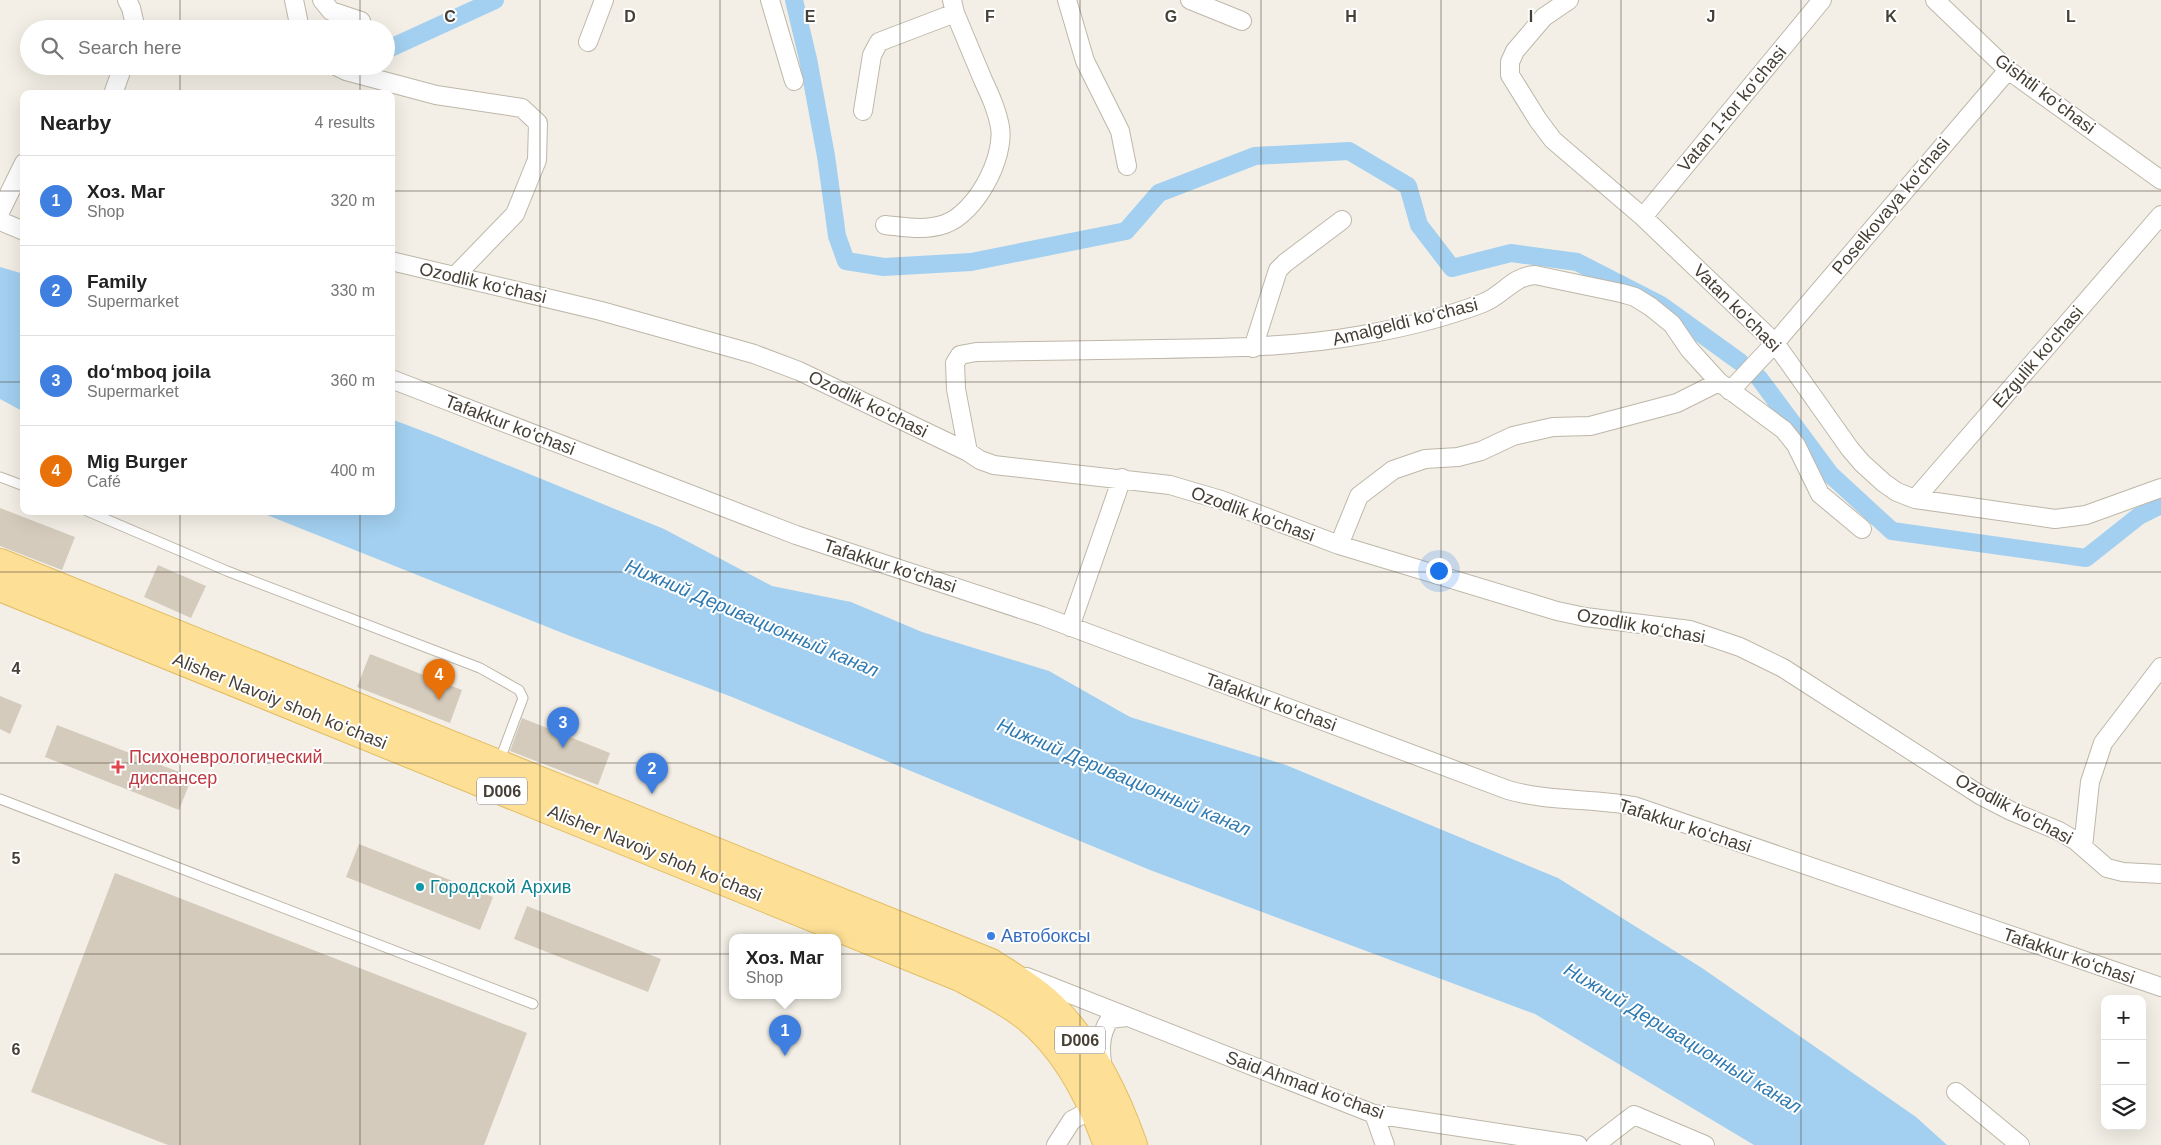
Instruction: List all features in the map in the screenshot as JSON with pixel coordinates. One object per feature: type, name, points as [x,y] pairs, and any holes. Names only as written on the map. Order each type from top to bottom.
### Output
[{"type":"main road","name":"Alisher Navoiy shoh koʻchasi","points":[[0,564],[960,977],[1002,999],[1024,1015],[1043,1033],[1065,1061],[1093,1109]]},
{"type":"main road","name":"Alisher Navoiy shoh koʻchasi","points":[[0,587],[418,744],[498,763],[991,963]]},
{"type":"main road","name":"D006","points":[[991,963],[1028,987],[1058,1012],[1082,1042],[1104,1077],[1119,1106],[1133,1145]]},
{"type":"main road","name":"D006","points":[[1093,1109],[1108,1145]]},
{"type":"street","points":[[126,0],[131,8],[134,20]]},
{"type":"street","points":[[294,0],[298,20]]},
{"type":"street","points":[[322,0],[330,11],[358,20]]},
{"type":"street","points":[[588,42],[604,0]]},
{"type":"street","points":[[770,0],[794,80]]},
{"type":"street","points":[[1067,0],[1085,61],[1120,132],[1127,166]]},
{"type":"street","points":[[1190,0],[1242,21]]},
{"type":"street","name":"Vatan ko'chasi","points":[[1569,0],[1544,17],[1515,51],[1510,62],[1510,75],[1553,140],[1643,217],[1775,343],[1850,449],[1884,483],[1897,492],[1915,499],[2055,519],[2086,515],[2161,488]]},
{"type":"street","name":"Vatan 1-tor ko‘chasi","points":[[1643,217],[1822,0]]},
{"type":"street","name":"Gishtli ko‘chasi","points":[[1935,0],[2008,70],[2161,180]]},
{"type":"street","points":[[863,111],[872,55],[879,42],[954,6],[996,109],[1000,128],[1000,142],[992,169],[982,192],[969,209],[947,224],[920,229],[885,226]]},
{"type":"street","name":"Poselkovaya ko‘chasi","points":[[1724,386],[1775,343],[2008,70]]},
{"type":"street","points":[[114,90],[120,75]]},
{"type":"street","points":[[361,75],[436,95],[522,108],[538,123],[537,160],[516,214],[455,276]]},
{"type":"street","points":[[0,212],[20,171]]},
{"type":"street","name":"Ezgulik ko'chasi","points":[[1915,499],[2161,215]]},
{"type":"street","points":[[0,220],[20,229]]},
{"type":"street","points":[[1253,348],[1278,270],[1342,220]]},
{"type":"street","name":"Ozodlik ko‘chasi","points":[[395,262],[601,311],[754,354],[799,371],[968,452],[980,460],[994,465],[1122,478],[1170,485],[1221,500],[1339,545],[1557,611],[1594,618],[1690,630],[1740,647],[1783,668],[1980,795],[2011,811],[2059,831],[2083,847],[2107,868],[2123,872],[2161,874]]},
{"type":"street","name":"Amalgeldi ko‘chasi","points":[[968,452],[956,389],[955,363],[960,355],[976,352],[1253,348],[1334,340],[1437,318],[1486,302],[1500,294],[1516,280],[1525,276],[1535,275],[1621,293],[1634,297],[1651,307],[1672,324],[1689,348],[1724,386],[1784,430],[1796,445],[1820,494],[1862,529]]},
{"type":"street","name":"Tafakkur ko‘chasi","points":[[395,381],[796,535],[1070,627],[1508,790],[1527,796],[1607,801],[1634,806],[2161,987]]},
{"type":"street","points":[[1339,545],[1359,496],[1393,470],[1425,459],[1458,457],[1481,451],[1513,436],[1553,427],[1590,426],[1677,403],[1724,386]]},
{"type":"street","points":[[1070,627],[1122,478]]},
{"type":"street","name":"Ozodlik ko‘chasi","points":[[2083,847],[2090,782],[2103,743],[2161,667]]},
{"type":"street","name":"Said Ahmad ko‘chasi","points":[[991,963],[1374,1114],[1578,1145]]},
{"type":"street","points":[[1104,1077],[1100,1052],[1103,1030],[1110,1019],[1127,1016]]},
{"type":"street","points":[[1956,1092],[2020,1145]]},
{"type":"street","points":[[1056,1145],[1072,1120],[1093,1109]]},
{"type":"street","points":[[1374,1114],[1385,1145]]},
{"type":"street","points":[[1595,1145],[1634,1115],[1705,1145]]},
{"type":"lane","points":[[0,477],[20,484]]},
{"type":"lane","points":[[96,515],[227,571],[480,668],[519,690],[523,698],[498,763]]},
{"type":"lane","points":[[0,799],[533,1004]]},
{"type":"water","points":[[0,267],[20,273],[20,410],[0,399]]},
{"type":"water","name":"Нижний Деривационный канал","points":[[395,421],[664,529],[772,586],[851,602],[922,632],[1049,671],[1130,717],[1286,765],[1558,878],[1702,968],[1916,1117],[1947,1145],[1754,1145],[1535,1014],[1150,870],[732,697],[570,636],[267,515],[395,515]]},
{"type":"building","points":[[0,508],[75,537],[62,570],[0,546]]},
{"type":"building","points":[[158,565],[206,586],[191,618],[144,597]]},
{"type":"building","points":[[370,654],[462,690],[450,723],[357,687]]},
{"type":"building","points":[[0,696],[22,705],[10,734],[0,729]]},
{"type":"building","points":[[522,718],[610,753],[598,785],[510,751]]},
{"type":"building","name":"Психоневрологический диспансер","points":[[57,725],[192,777],[179,810],[45,757]]},
{"type":"building","name":"Городской Архив","points":[[359,844],[493,897],[480,930],[346,877]]},
{"type":"building","points":[[115,873],[527,1033],[484,1145],[168,1145],[31,1092]]},
{"type":"building","points":[[527,906],[661,959],[648,992],[514,939]]},
{"type":"waterway","points":[[395,46],[495,0]]},
{"type":"waterway","points":[[794,0],[808,59],[826,156],[837,236],[846,261],[884,267],[971,262],[1126,231],[1159,193],[1255,156],[1349,151],[1408,186],[1419,225],[1452,268],[1511,253],[1577,262],[1661,305],[1740,362]]},
{"type":"waterway","points":[[1759,378],[1831,475],[1892,531],[2086,558],[2139,516],[2161,505]]},
{"type":"place","name":"Mig Burger","points":[[439,700]]},
{"type":"place","name":"doʻmboq joila","points":[[563,748]]},
{"type":"place","name":"Психоневрологический диспансер","points":[[118,767]]},
{"type":"place","name":"Family","points":[[652,794]]},
{"type":"place","name":"Городской Архив","points":[[420,887]]},
{"type":"place","name":"Автобоксы","points":[[991,936]]},
{"type":"place","name":"Хоз. Маг","points":[[785,1056]]}]
